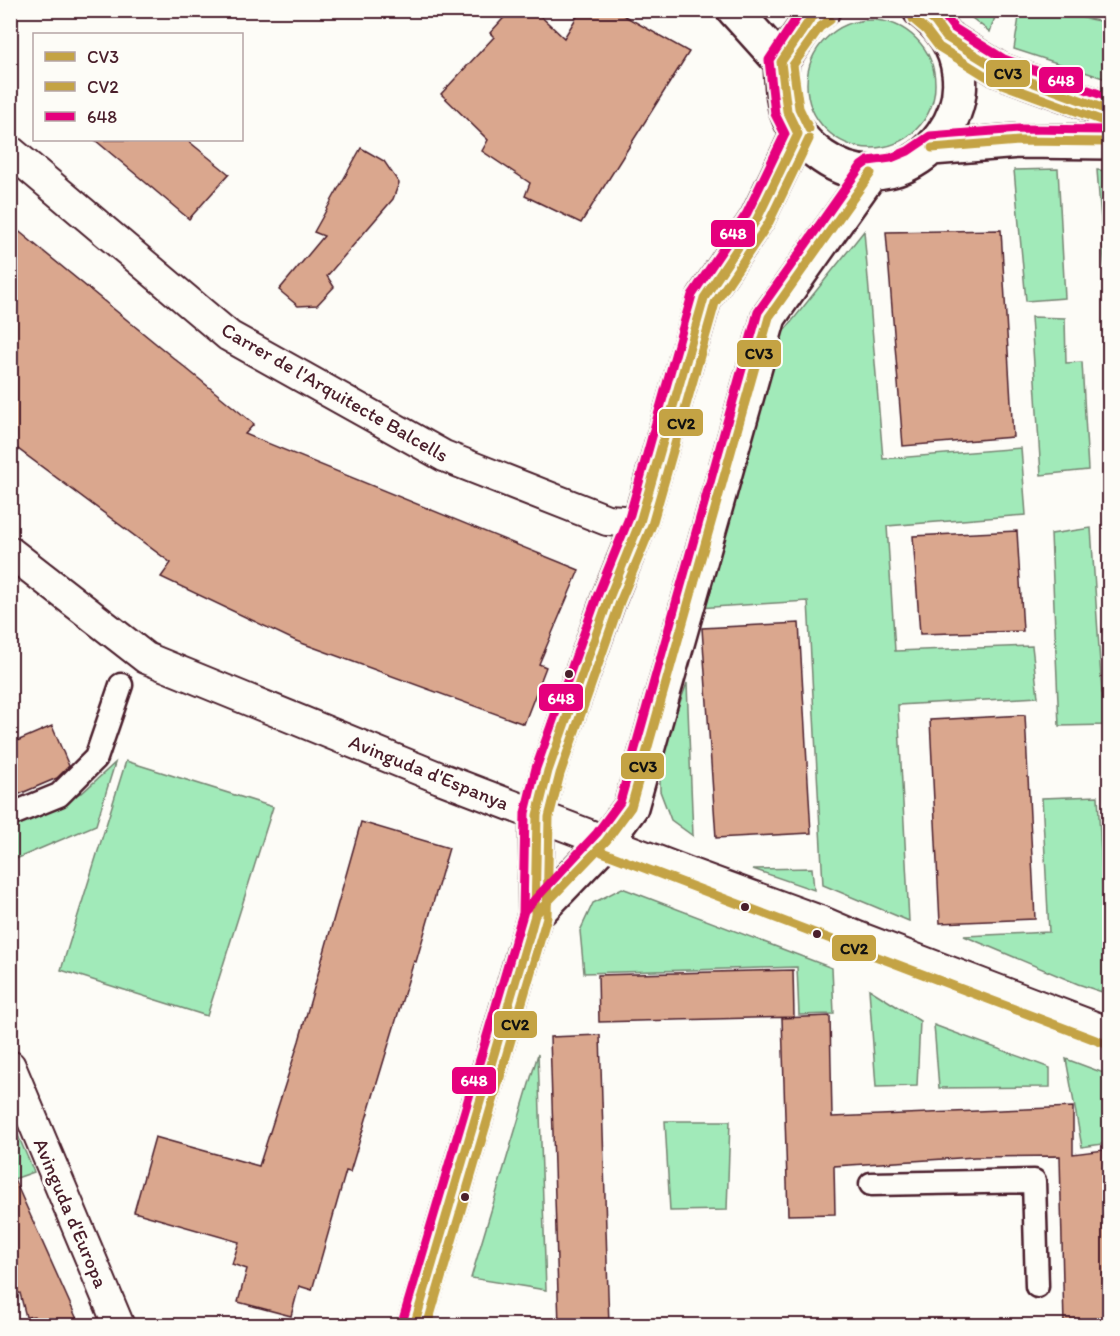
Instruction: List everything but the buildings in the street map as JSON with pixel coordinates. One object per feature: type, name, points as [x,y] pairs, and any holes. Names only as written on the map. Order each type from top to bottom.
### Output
[{"type":"street","points":[[734,10],[781,62],[787,111],[798,134],[812,150],[830,162],[850,170],[871,173],[894,170],[914,161],[932,148],[950,126],[959,98],[959,70],[951,44],[935,22],[920,10]]},
{"type":"street","points":[[781,62],[811,18],[823,10]]},
{"type":"street","points":[[946,37],[999,70],[1110,111]]},
{"type":"street","points":[[414,1326],[535,915],[537,815],[548,771],[609,598],[640,522],[704,298],[757,219],[798,134]]},
{"type":"street","points":[[932,148],[1019,141],[1110,142]]},
{"type":"street","name":"Carrer de l'Arquitecte Balcells","points":[[10,151],[230,336],[444,456],[607,520],[640,522]]},
{"type":"street","points":[[535,915],[606,841],[631,807],[769,317],[871,173]]},
{"type":"street","name":"Avinguda d'Espanya","points":[[10,552],[146,658],[440,778],[1110,1033]]},
{"type":"street","points":[[10,815],[59,795],[96,758],[121,685]]},
{"type":"street","name":"Avinguda d'Europa","points":[[10,1066],[119,1326]]},
{"type":"street","points":[[871,1185],[1034,1180],[1037,1286]]},
{"type":"green space","points":[[963,11],[997,11],[990,32]]},
{"type":"green space","points":[[1020,11],[1050,11],[1109,23],[1109,80],[1014,49]]},
{"type":"green space","points":[[871,20],[895,25],[916,39],[930,60],[935,84],[930,108],[916,129],[895,143],[871,148],[847,143],[826,129],[812,108],[807,84],[812,60],[826,39],[847,25]]},
{"type":"green space","points":[[1058,169],[1065,298],[1026,301],[1014,170]]},
{"type":"green space","points":[[1097,170],[1109,171],[1109,296],[1107,296]]},
{"type":"green space","points":[[864,231],[883,459],[1021,448],[1026,515],[887,526],[895,651],[1032,646],[1038,697],[898,705],[909,921],[823,885],[808,601],[698,608],[776,341]]},
{"type":"green space","points":[[1031,317],[1065,318],[1066,363],[1082,362],[1088,470],[1041,475]]},
{"type":"green space","points":[[1091,528],[1102,693],[1109,693],[1109,725],[1059,726],[1051,534]]},
{"type":"green space","points":[[687,683],[693,836],[671,820],[660,791],[660,757]]},
{"type":"green space","points":[[126,761],[273,807],[207,1016],[61,970]]},
{"type":"green space","points":[[115,763],[96,825],[11,861],[11,820],[83,792]]},
{"type":"green space","points":[[1098,796],[1108,994],[1078,984],[964,936],[1049,932],[1042,798]]},
{"type":"green space","points":[[812,868],[814,890],[753,869]]},
{"type":"green space","points":[[622,888],[832,968],[834,1014],[799,1015],[797,967],[584,973],[580,931],[593,903]]},
{"type":"green space","points":[[869,989],[920,1021],[917,1086],[876,1087]]},
{"type":"green space","points":[[934,1025],[1050,1068],[1050,1087],[939,1088]]},
{"type":"green space","points":[[538,1054],[546,1290],[471,1278]]},
{"type":"green space","points":[[1066,1059],[1109,1075],[1109,1143],[1082,1147]]},
{"type":"green space","points":[[10,1117],[34,1172],[11,1180],[10,1180]]},
{"type":"green space","points":[[665,1121],[730,1121],[727,1210],[670,1211]]},
{"type":"transit line","name":"648","points":[[515,940],[523,913],[525,813],[536,768],[598,594],[629,518],[692,295],[747,213],[785,134],[775,114],[769,60],[802,10]]},
{"type":"transit line","name":"CV3","points":[[798,134],[787,111],[781,62],[811,18],[822,10]]},
{"type":"transit line","name":"CV3","points":[[921,10],[935,22],[946,37],[999,70],[1110,111]]},
{"type":"transit line","name":"648","points":[[940,10],[954,28],[1004,59],[1110,98]]},
{"type":"transit line","name":"CV2","points":[[913,19],[926,30],[939,47],[994,81],[1106,122]]},
{"type":"transit line","name":"CV2","points":[[809,129],[799,108],[793,65],[820,27],[830,20]]},
{"type":"transit line","name":"648","points":[[402,1323],[524,911],[597,833],[620,802],[758,312],[861,166],[868,161],[891,158],[908,151],[930,136],[1019,129],[1110,130]]},
{"type":"transit line","name":"CV3","points":[[414,1326],[535,915],[537,815],[548,771],[609,598],[640,522],[704,298],[757,219],[798,134]]},
{"type":"transit line","name":"CV2","points":[[427,1326],[547,917],[549,817],[560,774],[620,602],[652,525],[715,303],[768,224],[809,139]]},
{"type":"transit line","name":"CV3","points":[[932,148],[1019,141],[1110,142]]},
{"type":"transit line","name":"CV3","points":[[528,941],[535,915],[606,841],[631,807],[769,317],[871,173]]},
{"type":"transit line","name":"CV2","points":[[602,852],[1106,1044]]}]
